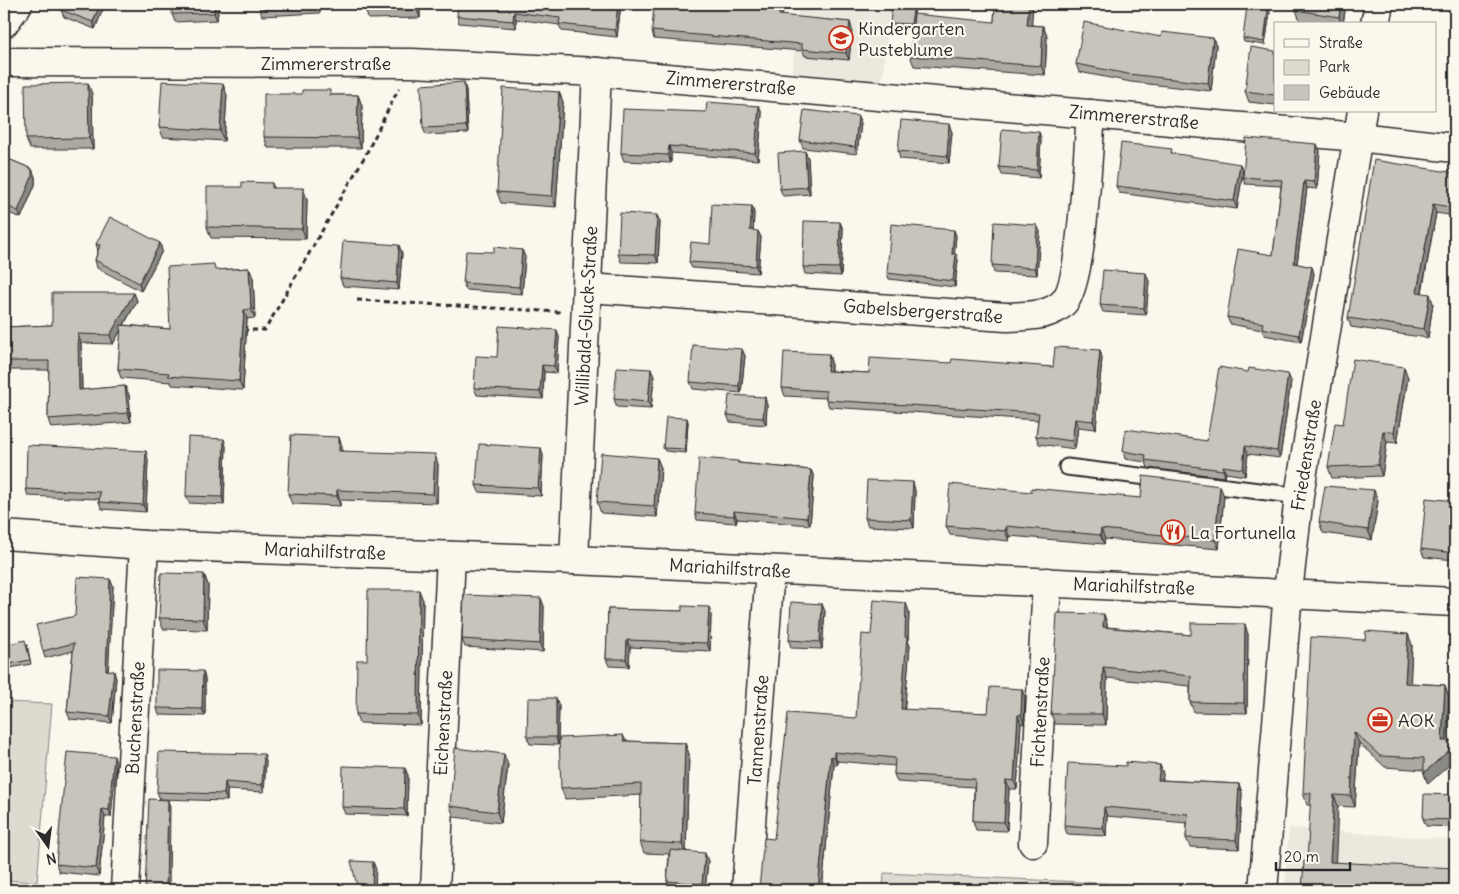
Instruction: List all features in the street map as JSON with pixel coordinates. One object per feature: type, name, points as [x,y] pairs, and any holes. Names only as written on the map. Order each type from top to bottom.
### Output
[{"type":"street","points":[[4,23],[18,4]]},
{"type":"street","points":[[1376,22],[1379,4]]},
{"type":"street","name":"Zimmererstraße","points":[[4,62],[412,63],[597,72],[1091,114],[1360,124],[1455,148]]},
{"type":"street","name":"Willibald-Gluck-Straße","points":[[574,560],[597,72]]},
{"type":"street","name":"Gabelsbergerstraße","points":[[587,301],[1006,317],[1028,316],[1048,312],[1064,303],[1073,288],[1078,263],[1091,114]]},
{"type":"street","name":"Friedenstraße","points":[[1263,890],[1288,592],[1299,496],[1360,124]]},
{"type":"street","name":"Mariahilfstraße","points":[[4,535],[144,545],[574,560],[1288,592],[1455,602]]},
{"type":"street","name":"Buchenstraße","points":[[126,890],[144,545]]},
{"type":"street","name":"Eichenstraße","points":[[435,890],[451,556]]},
{"type":"street","name":"Tannenstraße","points":[[746,890],[770,570]]},
{"type":"street","name":"Fichtenstraße","points":[[1033,843],[1047,582]]},
{"type":"lane","points":[[1067,466],[1299,496]]},
{"type":"path","points":[[237,330],[265,330],[365,156],[412,63]]},
{"type":"path","points":[[357,300],[587,301]]},
{"type":"shaded area","name":"Kindergarten Pusteblume","points":[[799,4],[890,4],[882,82],[792,73]]},
{"type":"shaded area","points":[[1289,828],[1455,840],[1455,890],[1285,890]]},
{"type":"green space","points":[[4,702],[52,704],[37,882],[4,880]]},
{"type":"green space","points":[[884,873],[1145,885],[1145,890],[883,890]]},
{"type":"building","points":[[63,4],[100,4],[93,22],[61,10]]},
{"type":"building","points":[[172,4],[215,4],[214,13],[172,14]]},
{"type":"building","points":[[259,4],[317,4],[317,5],[260,9]]},
{"type":"building","points":[[365,4],[417,4],[417,10],[366,11]]},
{"type":"building","points":[[458,4],[618,4],[615,30],[559,24],[560,18],[514,12],[513,21],[457,16]]},
{"type":"building","points":[[654,4],[780,4],[779,15],[850,22],[846,53],[802,49],[802,44],[652,31]]},
{"type":"building","points":[[892,4],[914,4],[911,24],[890,23]]},
{"type":"building","points":[[995,4],[1029,4],[1027,25],[1043,26],[1041,66],[910,56],[914,14],[994,22]]},
{"type":"building","points":[[1297,4],[1341,4],[1339,17],[1296,10]]},
{"type":"building","points":[[1247,6],[1268,9],[1264,42],[1243,38]]},
{"type":"building","points":[[1084,22],[1161,37],[1162,32],[1213,38],[1208,83],[1128,74],[1076,64]]},
{"type":"building","points":[[1251,47],[1274,51],[1274,95],[1245,91]]},
{"type":"building","points":[[162,81],[223,84],[220,131],[159,127]]},
{"type":"building","points":[[464,82],[466,126],[423,128],[421,85]]},
{"type":"building","points":[[88,83],[89,138],[26,139],[25,84]]},
{"type":"building","points":[[503,88],[559,92],[552,196],[497,192]]},
{"type":"building","points":[[302,90],[330,90],[330,95],[358,95],[357,138],[264,137],[264,94],[302,94]]},
{"type":"building","points":[[707,102],[759,106],[755,153],[669,146],[668,155],[621,153],[623,109],[706,112]]},
{"type":"building","points":[[804,110],[858,116],[855,147],[800,140]]},
{"type":"building","points":[[901,120],[949,124],[947,156],[898,151]]},
{"type":"building","points":[[1002,129],[1039,132],[1037,170],[999,167]]},
{"type":"building","points":[[1246,138],[1317,144],[1314,182],[1304,181],[1294,263],[1312,267],[1299,335],[1262,328],[1263,323],[1227,317],[1238,249],[1273,255],[1282,180],[1243,177]]},
{"type":"building","points":[[1121,143],[1172,149],[1171,153],[1240,164],[1234,201],[1116,186]]},
{"type":"building","points":[[805,151],[807,187],[780,189],[778,153]]},
{"type":"building","points":[[4,157],[32,169],[32,177],[18,211],[4,205]]},
{"type":"building","points":[[1374,160],[1455,173],[1455,208],[1433,204],[1417,292],[1430,294],[1424,329],[1348,318]]},
{"type":"building","points":[[242,182],[272,183],[272,188],[303,188],[302,229],[207,227],[207,187],[242,187]]},
{"type":"building","points":[[712,204],[752,206],[750,230],[758,231],[756,266],[689,262],[691,242],[710,244]]},
{"type":"building","points":[[620,213],[657,215],[655,255],[618,254]]},
{"type":"building","points":[[110,217],[160,243],[139,283],[95,260],[100,245],[96,244]]},
{"type":"building","points":[[804,221],[840,222],[839,268],[803,267]]},
{"type":"building","points":[[994,222],[1037,225],[1035,268],[992,265]]},
{"type":"building","points":[[891,224],[954,230],[952,254],[956,254],[953,281],[887,273]]},
{"type":"building","points":[[343,241],[399,245],[397,283],[340,278]]},
{"type":"building","points":[[494,247],[522,250],[519,287],[463,283],[466,251],[494,252]]},
{"type":"building","points":[[214,264],[215,270],[249,268],[251,309],[244,310],[239,381],[168,376],[169,373],[118,369],[121,325],[170,329],[167,267]]},
{"type":"building","points":[[1103,270],[1146,273],[1144,308],[1100,305]]},
{"type":"building","points":[[52,293],[134,293],[110,335],[78,334],[79,390],[125,386],[128,413],[48,419],[49,361],[4,361],[4,327],[52,325]]},
{"type":"building","points":[[499,326],[557,330],[554,366],[542,365],[540,392],[474,388],[476,356],[497,357]]},
{"type":"building","points":[[693,345],[742,349],[739,386],[690,382]]},
{"type":"building","points":[[1055,347],[1100,350],[1093,421],[1075,419],[1072,441],[1036,436],[1039,413],[826,400],[826,391],[782,388],[784,352],[829,354],[827,371],[869,373],[870,358],[951,363],[952,359],[1053,367]]},
{"type":"building","points":[[1353,359],[1404,367],[1394,432],[1383,431],[1378,465],[1328,467],[1335,423],[1343,424]]},
{"type":"building","points":[[617,367],[651,369],[648,402],[614,399]]},
{"type":"building","points":[[1219,367],[1248,372],[1249,368],[1288,374],[1277,451],[1245,446],[1243,469],[1223,466],[1223,470],[1145,460],[1146,455],[1123,451],[1126,429],[1207,441]]},
{"type":"building","points":[[729,395],[765,397],[763,418],[727,415]]},
{"type":"building","points":[[666,417],[687,418],[685,449],[663,448]]},
{"type":"building","points":[[291,435],[339,437],[339,451],[435,454],[433,494],[337,490],[337,496],[288,494]]},
{"type":"building","points":[[188,437],[224,439],[222,497],[186,496]]},
{"type":"building","points":[[479,444],[541,448],[538,488],[476,485]]},
{"type":"building","points":[[27,445],[146,451],[143,505],[99,502],[100,492],[26,489]]},
{"type":"building","points":[[601,453],[657,458],[654,506],[597,502]]},
{"type":"building","points":[[699,458],[811,470],[807,518],[734,511],[734,516],[695,513]]},
{"type":"building","points":[[1143,476],[1220,486],[1215,540],[1101,529],[1100,535],[1006,526],[1005,531],[946,526],[950,484],[1031,492],[1031,488],[1141,498]]},
{"type":"building","points":[[867,480],[913,482],[911,520],[865,518]]},
{"type":"building","points":[[1325,486],[1374,490],[1368,530],[1319,522]]},
{"type":"building","points":[[1426,498],[1455,501],[1455,553],[1421,549]]},
{"type":"building","points":[[161,573],[204,574],[203,619],[159,618]]},
{"type":"building","points":[[77,577],[110,579],[106,670],[114,671],[109,716],[67,712],[74,643],[43,651],[36,625],[75,616]]},
{"type":"building","points":[[368,590],[419,590],[418,715],[356,714],[357,660],[367,660]]},
{"type":"building","points":[[464,595],[541,598],[540,644],[462,639]]},
{"type":"building","points":[[874,600],[906,603],[905,637],[907,637],[901,709],[988,713],[990,687],[1022,689],[1021,715],[1018,715],[1014,781],[1006,780],[1004,822],[973,821],[975,779],[894,774],[895,758],[834,752],[834,757],[831,756],[818,890],[759,889],[764,838],[774,839],[788,713],[856,718],[862,634],[871,635]]},
{"type":"building","points":[[791,602],[822,604],[820,642],[789,640]]},
{"type":"building","points":[[682,606],[709,607],[707,643],[627,640],[626,659],[606,659],[608,609],[682,611]]},
{"type":"building","points":[[1057,613],[1104,614],[1103,627],[1191,635],[1191,623],[1245,624],[1244,703],[1190,702],[1191,676],[1103,667],[1102,714],[1051,714]]},
{"type":"building","name":"AOK","points":[[1366,631],[1408,634],[1405,683],[1445,685],[1442,741],[1455,741],[1455,745],[1424,773],[1424,758],[1380,756],[1354,732],[1351,796],[1334,795],[1330,862],[1455,868],[1455,890],[1302,890],[1304,861],[1307,861],[1311,793],[1303,793],[1311,637],[1365,640]]},
{"type":"building","points":[[25,640],[30,660],[9,664],[5,645]]},
{"type":"building","points":[[157,670],[203,671],[202,709],[157,708]]},
{"type":"building","points":[[528,698],[556,698],[556,737],[527,737]]},
{"type":"building","points":[[623,735],[624,741],[685,743],[682,844],[640,842],[641,784],[561,788],[559,738]]},
{"type":"building","points":[[455,748],[504,754],[497,812],[450,806]]},
{"type":"building","points":[[67,752],[114,756],[109,810],[102,809],[96,868],[56,864]]},
{"type":"building","points":[[159,752],[264,754],[262,785],[225,782],[224,794],[157,792]]},
{"type":"building","points":[[1126,762],[1160,765],[1158,780],[1239,784],[1236,840],[1186,838],[1188,814],[1104,807],[1103,828],[1064,825],[1068,763],[1126,766]]},
{"type":"building","points":[[343,766],[405,768],[404,809],[342,807]]},
{"type":"building","points":[[1424,794],[1455,795],[1455,820],[1423,819]]},
{"type":"building","points":[[149,799],[168,800],[166,890],[145,890]]},
{"type":"building","points":[[670,850],[705,853],[702,884],[667,881]]},
{"type":"building","points":[[351,861],[373,862],[372,890],[358,890]]},
{"type":"place","name":"Kindergarten Pusteblume","points":[[841,38]]},
{"type":"place","name":"La Fortunella","points":[[1173,532]]},
{"type":"place","name":"AOK","points":[[1380,720]]}]
